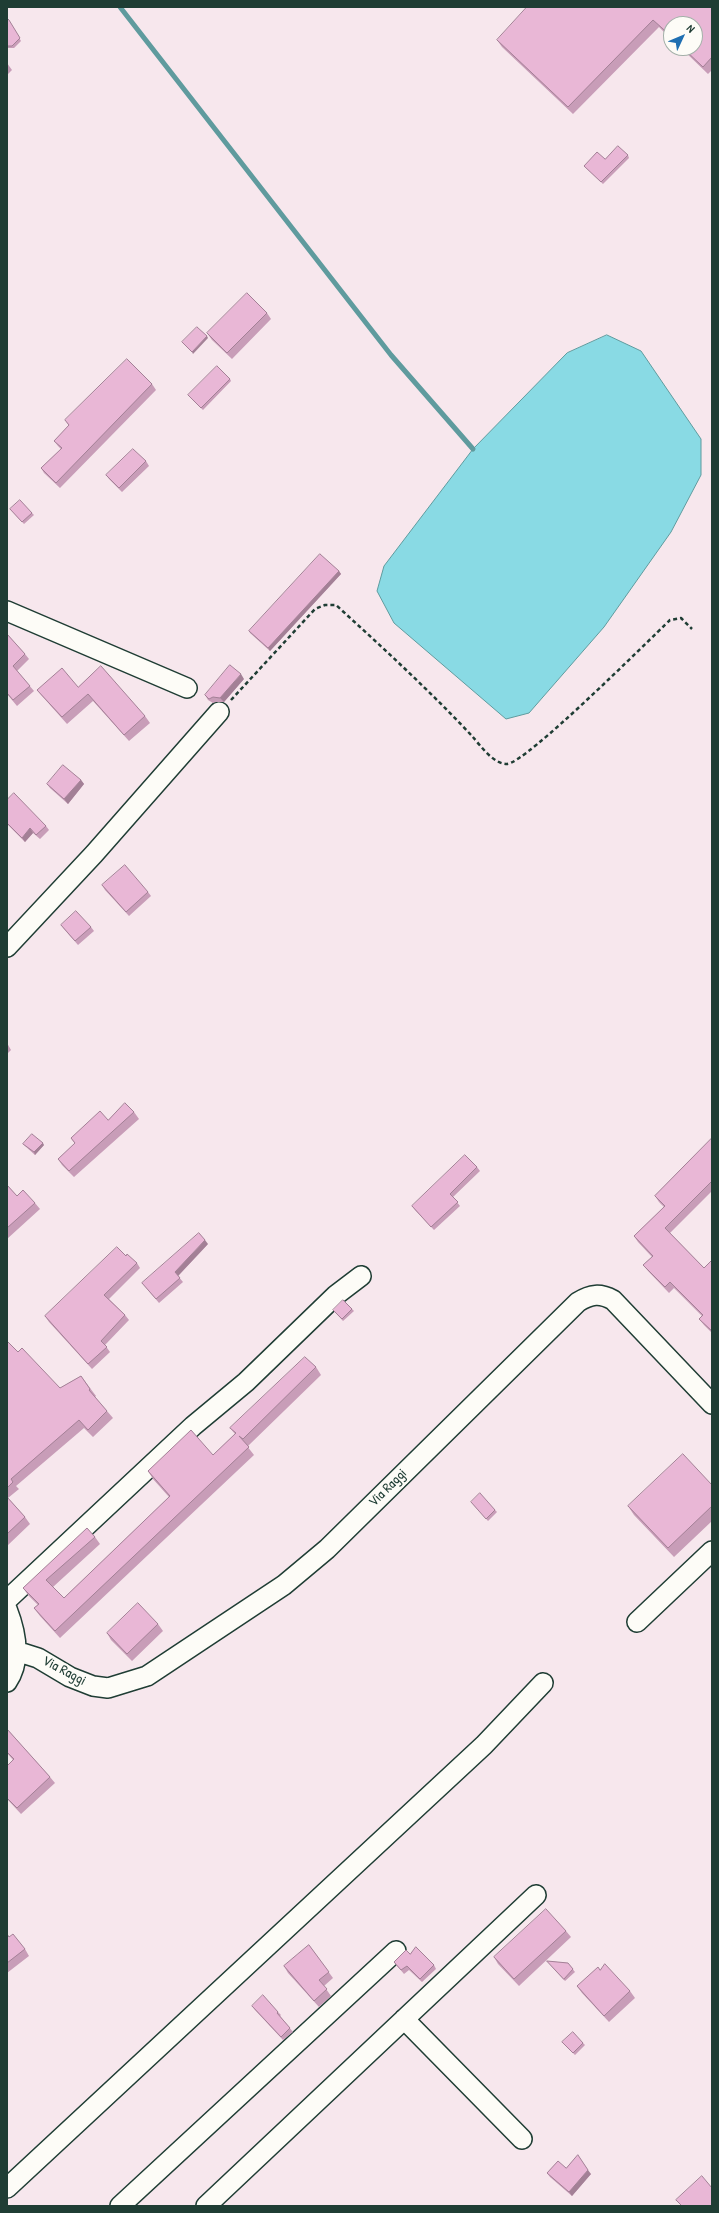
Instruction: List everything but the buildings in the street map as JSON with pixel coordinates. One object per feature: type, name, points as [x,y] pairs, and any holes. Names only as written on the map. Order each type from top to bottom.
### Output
[{"type":"street","points":[[7,611],[187,688]]},
{"type":"street","points":[[7,947],[94,854],[219,712]]},
{"type":"street","points":[[7,1600],[193,1426],[246,1382],[336,1295],[361,1276]]},
{"type":"street","name":"Via Raggi","points":[[16,1651],[38,1658],[70,1677],[93,1686],[108,1688],[147,1676],[284,1585],[327,1549],[567,1313],[588,1296],[602,1294],[613,1300],[712,1404]]},
{"type":"street","points":[[637,1622],[712,1551]]},
{"type":"street","points":[[7,1609],[12,1623],[16,1651],[13,1672],[7,1682]]},
{"type":"street","points":[[7,2188],[478,1750],[543,1683]]},
{"type":"street","points":[[206,2206],[536,1895]]},
{"type":"street","points":[[120,2206],[396,1951]]},
{"type":"street","points":[[404,2019],[522,2139]]},
{"type":"path","points":[[219,712],[315,610],[325,605],[336,605],[435,696],[485,751],[496,760],[506,764],[517,760],[546,738],[670,620],[681,618],[692,629]]},
{"type":"water","points":[[607,335],[641,351],[701,439],[701,475],[671,532],[604,627],[529,713],[506,719],[394,623],[377,591],[384,566],[473,449],[567,353]]},
{"type":"waterway","points":[[120,7],[391,355],[473,449]]}]
